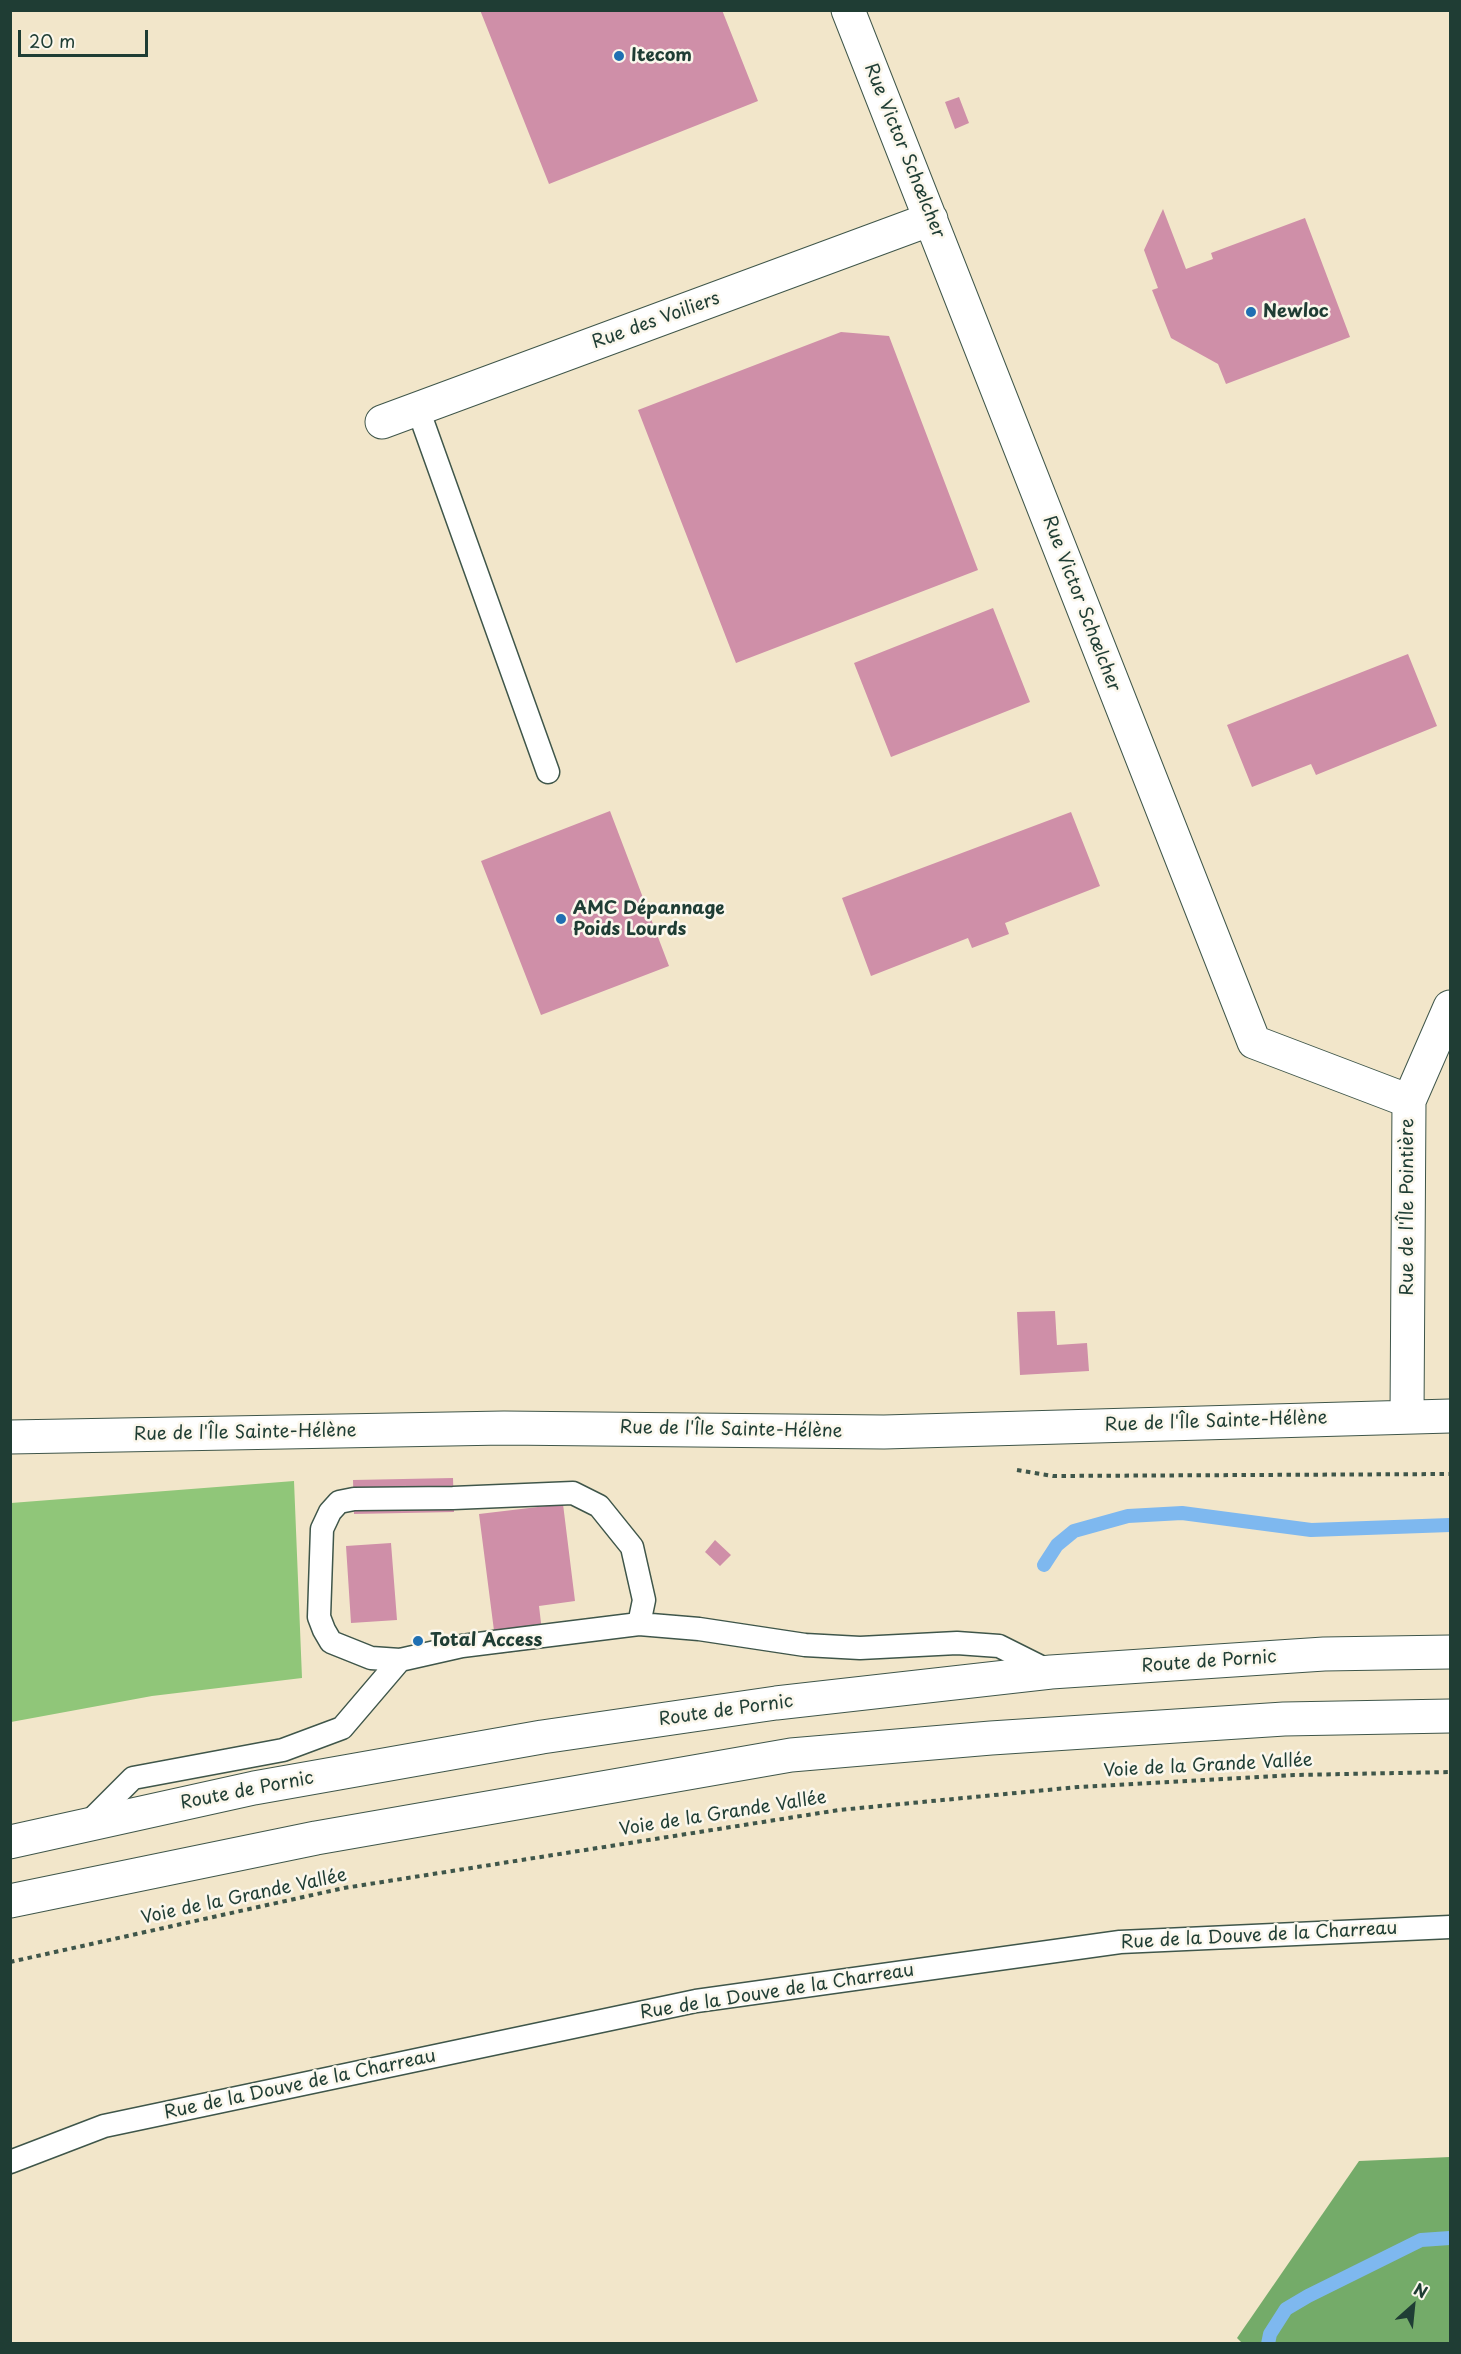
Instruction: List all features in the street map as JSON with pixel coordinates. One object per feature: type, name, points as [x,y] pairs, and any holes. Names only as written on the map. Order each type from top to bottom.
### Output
[{"type":"main road","name":"Rue Victor Schœlcher","points":[[848,10],[1254,1042],[1409,1101]]},
{"type":"main road","name":"Rue des Voiliers","points":[[382,422],[931,219]]},
{"type":"main road","name":"Rue de l'Île Pointière","points":[[1407,1416],[1409,1101],[1450,1007]]},
{"type":"main road","name":"Rue de l'Île Sainte-Hélène","points":[[10,1437],[504,1428],[884,1432],[1450,1416]]},
{"type":"main road","name":"Route de Pornic","points":[[10,1842],[254,1788],[542,1737],[776,1703],[1051,1672],[1324,1654],[1450,1652]]},
{"type":"main road","points":[[10,1900],[316,1838],[791,1755],[991,1738],[1284,1719],[1450,1716]]},
{"type":"lane","points":[[418,409],[548,772]]},
{"type":"lane","points":[[639,1624],[644,1600],[632,1547],[599,1506],[573,1493],[354,1499],[339,1502],[330,1512],[322,1529],[319,1617],[331,1642],[346,1650],[371,1658],[400,1660],[462,1646],[639,1624],[758,1637],[805,1645],[860,1648],[957,1643],[999,1647],[1051,1672]]},
{"type":"lane","points":[[87,1824],[133,1778],[283,1750],[342,1728],[400,1660]]},
{"type":"lane","name":"Rue de la Douve de la Charreau","points":[[10,2162],[104,2126],[696,2001],[1120,1942],[1450,1927]]},
{"type":"path","name":"Voie de la Grande Vallée","points":[[10,1962],[344,1888],[839,1810],[1078,1787],[1294,1775],[1450,1772]]},
{"type":"green space","points":[[294,1481],[302,1678],[152,1696],[11,1722],[11,1503]]},
{"type":"green space","points":[[1450,2157],[1450,2343],[1243,2344],[1237,2338],[1359,2161]]},
{"type":"building","name":"Itecom","points":[[480,10],[722,10],[758,101],[549,184]]},
{"type":"building","points":[[959,97],[969,123],[955,129],[945,102]]},
{"type":"building","points":[[1163,209],[1186,269],[1213,259],[1211,253],[1305,218],[1350,337],[1226,384],[1218,364],[1171,338],[1152,290],[1158,288],[1144,250]]},
{"type":"building","points":[[841,332],[889,336],[978,570],[736,663],[638,410]]},
{"type":"building","points":[[993,608],[1030,702],[891,757],[854,663]]},
{"type":"building","points":[[1408,654],[1437,726],[1316,775],[1311,764],[1252,787],[1227,725]]},
{"type":"building","name":"AMC Dépannage Poids Lourds","points":[[610,811],[669,966],[541,1015],[481,861]]},
{"type":"building","points":[[1071,812],[1100,886],[1005,923],[1009,934],[972,948],[968,938],[871,976],[842,898]]},
{"type":"building","points":[[1055,1311],[1057,1345],[1087,1343],[1089,1371],[1020,1375],[1017,1312]]},
{"type":"building","points":[[453,1478],[454,1512],[354,1514],[353,1480]]},
{"type":"building","points":[[563,1504],[575,1601],[539,1606],[544,1648],[497,1654],[479,1514]]},
{"type":"building","points":[[715,1540],[731,1555],[720,1566],[705,1552]]},
{"type":"building","points":[[391,1543],[397,1620],[351,1623],[346,1546]]},
{"type":"waterway","points":[[1044,1565],[1057,1545],[1074,1531],[1128,1516],[1182,1513],[1311,1530],[1450,1525]]},
{"type":"waterway","points":[[1268,2344],[1270,2334],[1286,2309],[1308,2296],[1421,2240],[1450,2238]]},
{"type":"place","name":"Itecom","points":[[619,56]]},
{"type":"place","name":"Newloc","points":[[1251,312]]},
{"type":"place","name":"AMC Dépannage Poids Lourds","points":[[561,919]]},
{"type":"place","name":"Total Access","points":[[418,1641]]}]
